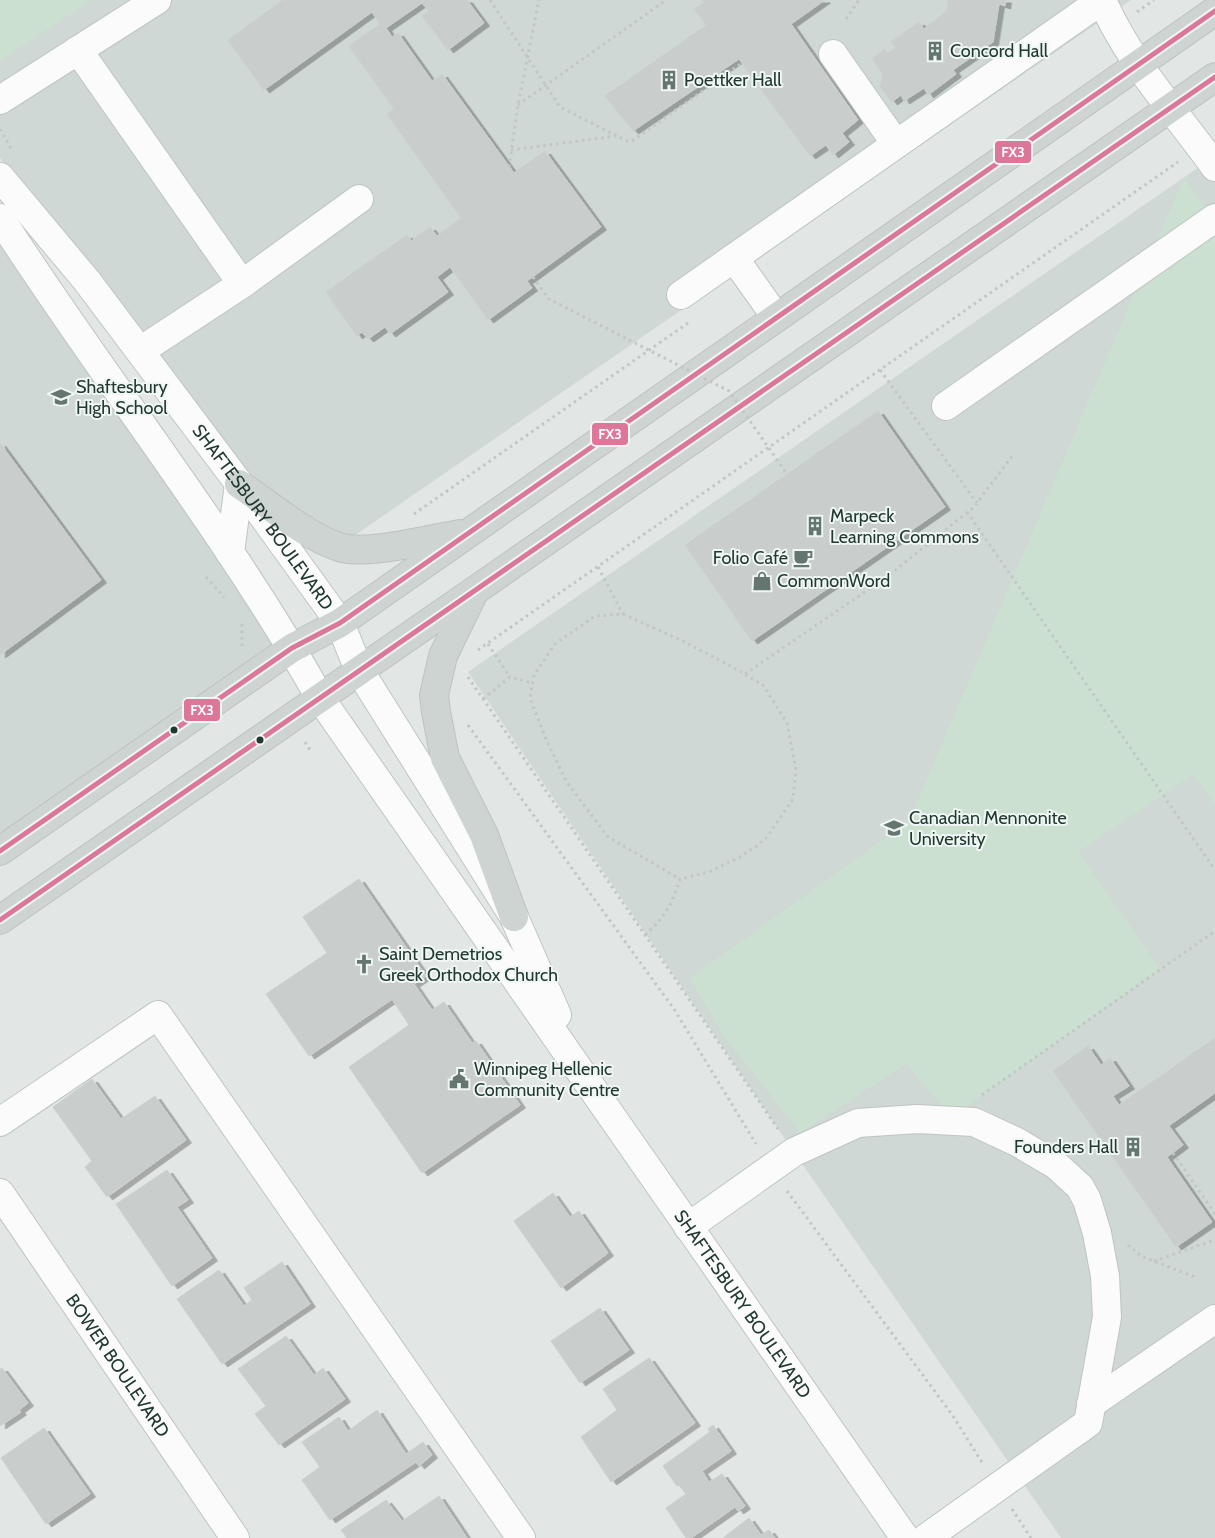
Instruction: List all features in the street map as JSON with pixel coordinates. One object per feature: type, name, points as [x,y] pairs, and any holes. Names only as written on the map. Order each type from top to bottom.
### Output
[{"type":"main road","points":[[0,852],[292,648],[340,623],[466,533],[1215,11]]},
{"type":"main road","points":[[0,920],[359,670],[474,593],[1215,77]]},
{"type":"main road","points":[[239,484],[294,524],[317,538],[340,547],[359,550],[380,548],[466,533]]},
{"type":"main road","points":[[474,593],[443,656],[434,695],[436,712],[446,758],[484,835],[514,917]]},
{"type":"street","points":[[0,100],[158,0]]},
{"type":"street","points":[[681,295],[1102,0],[1114,27],[1138,65],[1208,156]]},
{"type":"street","points":[[78,50],[242,284]]},
{"type":"street","points":[[833,54],[896,144]]},
{"type":"street","name":"SHAFTESBURY BOULEVARD","points":[[0,177],[87,281],[340,623],[359,670],[514,917],[582,1071]]},
{"type":"street","points":[[140,351],[242,284],[359,199]]},
{"type":"street","name":"SHAFTESBURY BOULEVARD","points":[[0,218],[230,553],[292,648],[320,698],[582,1071],[688,1227],[905,1538]]},
{"type":"street","points":[[946,406],[1215,218]]},
{"type":"street","points":[[734,258],[776,317]]},
{"type":"street","points":[[230,553],[239,484]]},
{"type":"street","points":[[0,1122],[158,1015],[521,1538]]},
{"type":"street","points":[[688,1227],[794,1152],[858,1123],[917,1119],[974,1122],[1017,1142],[1056,1164],[1080,1187],[1087,1200],[1097,1233],[1105,1276],[1107,1317],[1088,1423],[926,1538]]},
{"type":"street","name":"BOWER BOULEVARD","points":[[0,1193],[235,1538]]},
{"type":"street","points":[[1091,1404],[1215,1319]]},
{"type":"path","points":[[490,0],[560,107],[627,141],[632,141],[742,63]]},
{"type":"path","points":[[509,167],[518,105],[540,0]]},
{"type":"path","points":[[518,105],[666,0]]},
{"type":"path","points":[[846,19],[858,0]]},
{"type":"path","points":[[511,150],[617,136]]},
{"type":"path","points":[[473,654],[880,370],[1208,156]]},
{"type":"path","points":[[533,277],[549,299],[729,391],[787,474]]},
{"type":"path","points":[[880,370],[977,503]]},
{"type":"path","points":[[745,674],[888,576],[967,512],[977,503],[1013,455]]},
{"type":"path","points":[[967,512],[1215,870]]},
{"type":"path","points":[[598,567],[623,614]]},
{"type":"path","points":[[623,614],[685,642],[745,674],[763,685],[787,723],[796,770],[793,799],[767,837],[758,846],[709,872],[680,880],[608,837],[566,782],[546,740],[530,698],[534,675],[554,644],[595,616],[623,614]]},
{"type":"path","points":[[488,644],[510,677],[532,683]]},
{"type":"path","points":[[464,671],[794,1152]]},
{"type":"path","points":[[483,699],[510,677]]},
{"type":"path","points":[[465,722],[674,1009],[770,1168],[953,1416],[1031,1538]]},
{"type":"path","points":[[645,935],[662,920],[674,899],[680,880]]},
{"type":"path","points":[[947,1120],[1215,931]]},
{"type":"path","points":[[1173,1153],[1215,1214]]},
{"type":"path","points":[[1154,1261],[1215,1240]]},
{"type":"path","points":[[1124,1241],[1140,1256],[1196,1277]]},
{"type":"shaded area","points":[[0,0],[1131,0],[345,542],[270,490],[244,467],[0,158]]},
{"type":"shaded area","name":"Canadian Mennonite University","points":[[1215,156],[1215,1538],[1061,1538],[794,1152],[468,672]]},
{"type":"shaded area","name":"Shaftesbury High School","points":[[0,218],[292,648],[0,851]]},
{"type":"green space","points":[[0,0],[92,0],[0,61]]},
{"type":"green space","points":[[1184,178],[1215,221],[1215,805],[1194,774],[1078,852],[1160,969],[953,1116],[922,1083],[907,1063],[800,1133],[722,1033],[690,978],[909,821]]},
{"type":"building","points":[[283,0],[467,0],[484,23],[448,50],[422,16],[429,11],[422,3],[386,28],[392,37],[398,33],[432,81],[442,74],[514,173],[545,151],[601,227],[527,281],[532,288],[488,320],[450,267],[437,277],[448,292],[390,334],[385,327],[368,339],[362,332],[357,336],[326,292],[407,235],[411,241],[430,227],[437,236],[461,218],[387,114],[394,109],[349,46],[380,24],[372,12],[264,90],[228,40]]},
{"type":"building","points":[[702,0],[742,0],[706,25],[694,9],[704,3]]},
{"type":"building","name":"Poettker Hall","points":[[742,0],[825,0],[791,24],[858,120],[842,133],[849,142],[833,155],[826,145],[810,156],[739,59],[633,131],[605,96]]},
{"type":"building","name":"Concord Hall","points":[[948,0],[1006,0],[1005,6],[999,4],[993,42],[953,70],[956,74],[928,95],[924,88],[904,101],[901,95],[892,102],[880,87],[883,74],[872,59],[884,49],[888,53],[896,48],[891,42],[919,22],[924,29],[947,11]]},
{"type":"building","name":"Marpeck Learning Commons","points":[[878,411],[945,507],[752,641],[685,545]]},
{"type":"building","points":[[0,443],[101,580],[0,655]]},
{"type":"building","name":"Saint Demetrios Greek Orthodox Church","points":[[359,879],[426,976],[309,1056],[266,994],[327,953],[303,917]]},
{"type":"building","points":[[414,984],[432,1010],[444,1002],[472,1043],[476,1041],[520,1105],[422,1173],[349,1067],[409,1025],[392,999]]},
{"type":"building","name":"Founders Hall","points":[[1215,1038],[1215,1093],[1153,1137],[1212,1222],[1176,1247],[1053,1071],[1088,1046],[1101,1065],[1110,1058],[1129,1086],[1113,1096],[1119,1105]]},
{"type":"building","points":[[92,1079],[121,1119],[155,1096],[186,1140],[107,1197],[85,1167],[92,1161],[53,1107]]},
{"type":"building","points":[[1169,1126],[1183,1145],[1167,1157],[1153,1137]]},
{"type":"building","points":[[167,1170],[188,1200],[177,1207],[212,1258],[172,1286],[116,1204]]},
{"type":"building","points":[[553,1193],[570,1217],[579,1211],[608,1253],[561,1288],[514,1221]]},
{"type":"building","points":[[282,1262],[310,1304],[222,1364],[177,1299],[219,1270],[244,1306],[252,1300],[244,1288]]},
{"type":"building","points":[[600,1308],[629,1350],[580,1383],[551,1341]]},
{"type":"building","points":[[286,1336],[314,1375],[323,1368],[345,1399],[279,1445],[255,1414],[266,1406],[238,1369]]},
{"type":"building","points":[[649,1358],[695,1423],[611,1482],[581,1437],[617,1410],[603,1389]]},
{"type":"building","points":[[2,1368],[28,1403],[19,1410],[21,1412],[0,1426],[0,1369]]},
{"type":"building","points":[[377,1410],[406,1454],[423,1442],[432,1455],[419,1466],[416,1462],[330,1520],[302,1480],[320,1467],[302,1442],[339,1417],[348,1431]]},
{"type":"building","points":[[713,1425],[731,1451],[702,1471],[709,1482],[722,1474],[745,1506],[738,1511],[735,1507],[691,1538],[686,1538],[666,1508],[686,1494],[679,1485],[677,1486],[663,1466],[710,1432],[708,1429]]},
{"type":"building","points":[[44,1428],[90,1494],[46,1524],[1,1458]]},
{"type":"building","points":[[439,1496],[467,1538],[347,1538],[341,1530],[386,1500],[402,1521]]},
{"type":"building","points":[[749,1518],[761,1535],[769,1530],[775,1538],[723,1538]]},
{"type":"transit line","name":"FX3","points":[[0,851],[292,648],[340,623],[1215,11]]},
{"type":"transit line","name":"FX3","points":[[0,920],[1215,77]]},
{"type":"place","name":"Concord Hall","points":[[935,51]]},
{"type":"place","name":"Poettker Hall","points":[[669,80]]},
{"type":"place","name":"Shaftesbury High School","points":[[61,397]]},
{"type":"place","name":"Marpeck Learning Commons","points":[[815,526]]},
{"type":"place","name":"Folio Café","points":[[803,558]]},
{"type":"place","name":"CommonWord","points":[[762,581]]},
{"type":"place","name":"Canadian Mennonite University","points":[[894,828]]},
{"type":"place","name":"Saint Demetrios Greek Orthodox Church","points":[[364,964]]},
{"type":"place","name":"Winnipeg Hellenic Community Centre","points":[[459,1079]]},
{"type":"place","name":"Founders Hall","points":[[1133,1147]]}]
